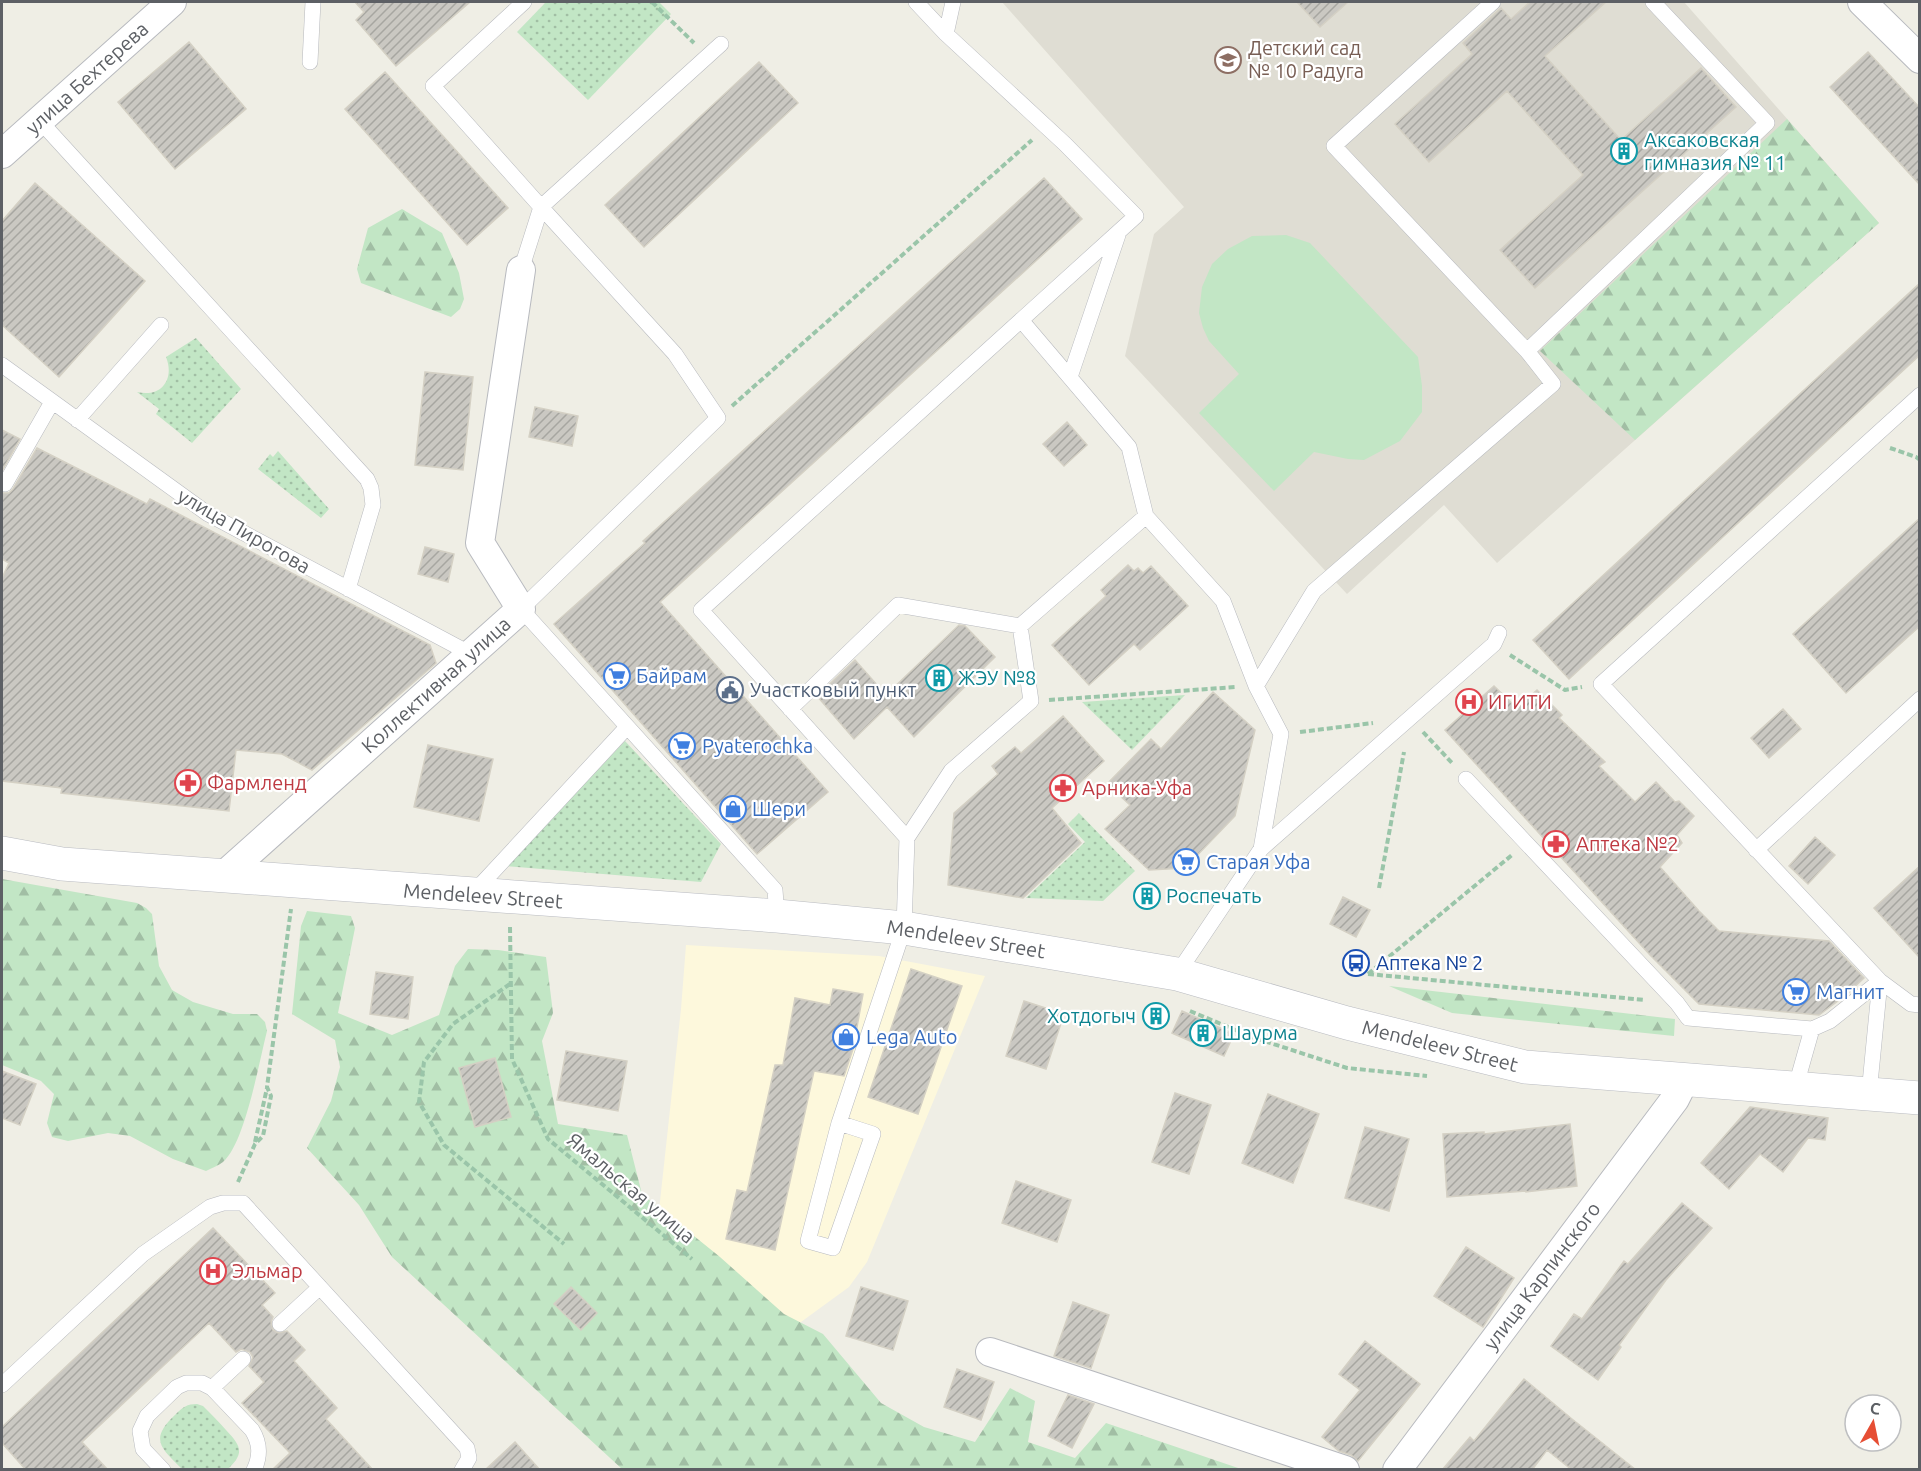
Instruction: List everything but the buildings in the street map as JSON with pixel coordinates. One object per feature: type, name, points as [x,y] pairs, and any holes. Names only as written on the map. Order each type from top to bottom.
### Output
[{"type":"main road","name":"Mendeleev Street","points":[[2,853],[62,864],[777,916],[904,928],[1177,974],[1347,1023],[1525,1067],[1920,1098]]},
{"type":"street","name":"улица Бехтерева","points":[[2,154],[172,2]]},
{"type":"street","points":[[1862,2],[1920,59]]},
{"type":"street","name":"Коллективная улица","points":[[222,877],[521,609],[480,543],[521,270]]},
{"type":"street","name":"улица Карпинского","points":[[1397,1470],[1675,1099],[1684,1080]]},
{"type":"street","points":[[990,1352],[1345,1470]]},
{"type":"lane","points":[[310,62],[313,2]]},
{"type":"lane","points":[[524,2],[433,86],[675,354],[718,418],[521,609],[775,891],[777,916]]},
{"type":"lane","points":[[907,838],[701,610],[1136,216],[1046,127],[946,34],[916,2]]},
{"type":"lane","points":[[946,34],[953,2]]},
{"type":"lane","points":[[1256,686],[1314,591],[1553,384],[1527,351],[1334,146],[1493,2]]},
{"type":"lane","points":[[1527,351],[1767,123],[1653,2]]},
{"type":"lane","points":[[521,270],[541,207],[721,44]]},
{"type":"lane","points":[[39,120],[367,479],[371,488],[373,505],[348,589]]},
{"type":"lane","points":[[1070,377],[1119,232]]},
{"type":"lane","points":[[1022,320],[1129,447],[1146,516],[1223,601],[1256,686],[1281,734],[1261,849]]},
{"type":"lane","points":[[77,420],[161,325]]},
{"type":"lane","name":"улица Пирогова","points":[[2,365],[208,514],[471,654]]},
{"type":"lane","points":[[1920,394],[1601,684],[1880,981],[1911,1004],[1920,1005]]},
{"type":"lane","points":[[4,484],[52,402]]},
{"type":"lane","points":[[1020,626],[1146,516]]},
{"type":"lane","points":[[790,709],[898,605],[1020,626]]},
{"type":"lane","points":[[839,1123],[873,1134],[833,1248],[808,1241],[839,1123],[904,928],[907,838],[951,771],[1030,701],[1020,626]]},
{"type":"lane","points":[[1177,974],[1261,849],[1410,719],[1497,639]]},
{"type":"lane","points":[[1756,850],[1917,707]]},
{"type":"lane","points":[[471,895],[627,727]]},
{"type":"lane","points":[[1466,779],[1677,1003],[1688,1018],[1812,1029],[1830,1021],[1880,981]]},
{"type":"lane","points":[[1869,1094],[1880,981]]},
{"type":"lane","points":[[1796,1089],[1812,1029]]},
{"type":"lane","points":[[2,1385],[143,1254],[210,1207],[243,1203],[467,1448],[469,1458],[462,1470]]},
{"type":"lane","points":[[280,1324],[320,1287]]},
{"type":"lane","points":[[212,1388],[243,1359]]},
{"type":"lane","points":[[163,1470],[143,1449],[140,1431],[147,1416],[177,1387],[186,1383],[202,1383],[212,1388],[252,1430],[259,1452],[254,1470]]},
{"type":"path","points":[[652,2],[708,56]]},
{"type":"path","points":[[718,418],[1046,127]]},
{"type":"path","points":[[1497,639],[1565,690],[1601,684]]},
{"type":"path","points":[[1030,701],[1256,686]]},
{"type":"path","points":[[1281,734],[1410,719]]},
{"type":"path","points":[[1410,719],[1466,779]]},
{"type":"path","points":[[1379,888],[1410,719]]},
{"type":"path","points":[[1526,843],[1368,974],[1677,1003]]},
{"type":"path","name":"Ямальская улица","points":[[510,898],[512,1059],[548,1139],[692,1259]]},
{"type":"path","points":[[229,1203],[255,1144],[263,1136],[271,1096],[267,1087],[292,899]]},
{"type":"path","points":[[511,983],[453,1024],[431,1052],[424,1062],[419,1102],[444,1145],[564,1244]]},
{"type":"path","points":[[1186,1010],[1252,1036],[1347,1068],[1428,1076]]},
{"type":"shaded area","points":[[1002,2],[1684,2],[1879,223],[1497,563],[1444,505],[1347,594],[1125,356],[1154,234],[1184,207]]},
{"type":"shaded area","points":[[686,945],[879,956],[985,976],[867,1262],[849,1287],[779,1338],[655,1247]]},
{"type":"green space","points":[[546,2],[659,2],[671,14],[588,100],[517,32]]},
{"type":"green space","points":[[1787,119],[1879,223],[1635,440],[1540,351]]},
{"type":"green space","points":[[402,209],[442,233],[459,273],[464,299],[460,309],[451,317],[361,283],[357,269],[368,228]]},
{"type":"green space","points":[[1286,235],[1310,243],[1418,357],[1422,386],[1422,412],[1400,441],[1364,460],[1314,452],[1274,491],[1199,413],[1239,374],[1209,341],[1199,313],[1202,287],[1212,264],[1228,249],[1252,236]]},
{"type":"green space","points":[[196,338],[241,389],[192,443],[156,414],[159,409],[137,392],[153,392],[164,385],[169,373],[166,357]]},
{"type":"green space","points":[[278,451],[329,509],[321,518],[258,469],[270,454],[273,457]]},
{"type":"green space","points":[[1185,695],[1132,750],[1082,702]]},
{"type":"green space","points":[[625,741],[721,844],[701,882],[506,866]]},
{"type":"green space","points":[[1079,813],[1135,871],[1103,901],[1026,898],[1085,842],[1068,824]]},
{"type":"green space","points":[[2,879],[137,903],[152,914],[159,966],[172,990],[193,1002],[233,1014],[257,1014],[265,1022],[267,1031],[244,1120],[231,1152],[223,1162],[206,1171],[173,1159],[130,1136],[108,1133],[68,1141],[52,1137],[47,1123],[54,1094],[41,1081],[2,1065]]},
{"type":"green space","points":[[307,911],[351,916],[355,928],[338,1013],[392,1035],[439,1015],[455,966],[468,949],[498,950],[546,957],[553,1013],[542,1041],[558,1124],[627,1135],[642,1194],[720,1257],[784,1314],[823,1334],[881,1403],[924,1427],[975,1442],[1010,1388],[1035,1401],[1028,1442],[1075,1458],[1106,1423],[1241,1469],[622,1469],[392,1257],[359,1205],[307,1148],[331,1101],[340,1067],[335,1040],[292,1014],[301,926]]},
{"type":"green space","points":[[1389,986],[1675,1019],[1674,1036],[1452,1013]]},
{"type":"green space","points":[[197,1404],[209,1412],[238,1445],[239,1454],[228,1469],[182,1469],[163,1449],[160,1437],[162,1430],[183,1408]]},
{"type":"place","name":"Детский сад № 10 Радуга","points":[[1228,60]]},
{"type":"place","name":"Аксаковская гимназия № 11","points":[[1624,151]]},
{"type":"place","name":"Байрам","points":[[617,676]]},
{"type":"place","name":"ЖЭУ №8","points":[[939,678]]},
{"type":"place","name":"Участковый пункт","points":[[730,690]]},
{"type":"place","name":"ИГИТИ","points":[[1469,702]]},
{"type":"place","name":"Pyaterochka","points":[[682,746]]},
{"type":"place","name":"Фармленд","points":[[188,783]]},
{"type":"place","name":"Арника-Уфа","points":[[1063,788]]},
{"type":"place","name":"Шери","points":[[733,809]]},
{"type":"place","name":"Аптека №2","points":[[1556,844]]},
{"type":"place","name":"Старая Уфа","points":[[1186,862]]},
{"type":"place","name":"Роспечать","points":[[1147,896]]},
{"type":"place","name":"Аптека № 2","points":[[1356,963]]},
{"type":"place","name":"Магнит","points":[[1796,992]]},
{"type":"place","name":"Хотдогыч","points":[[1156,1016]]},
{"type":"place","name":"Шаурма","points":[[1203,1033]]},
{"type":"place","name":"Lega Auto","points":[[846,1037]]},
{"type":"place","name":"Эльмар","points":[[213,1271]]}]
